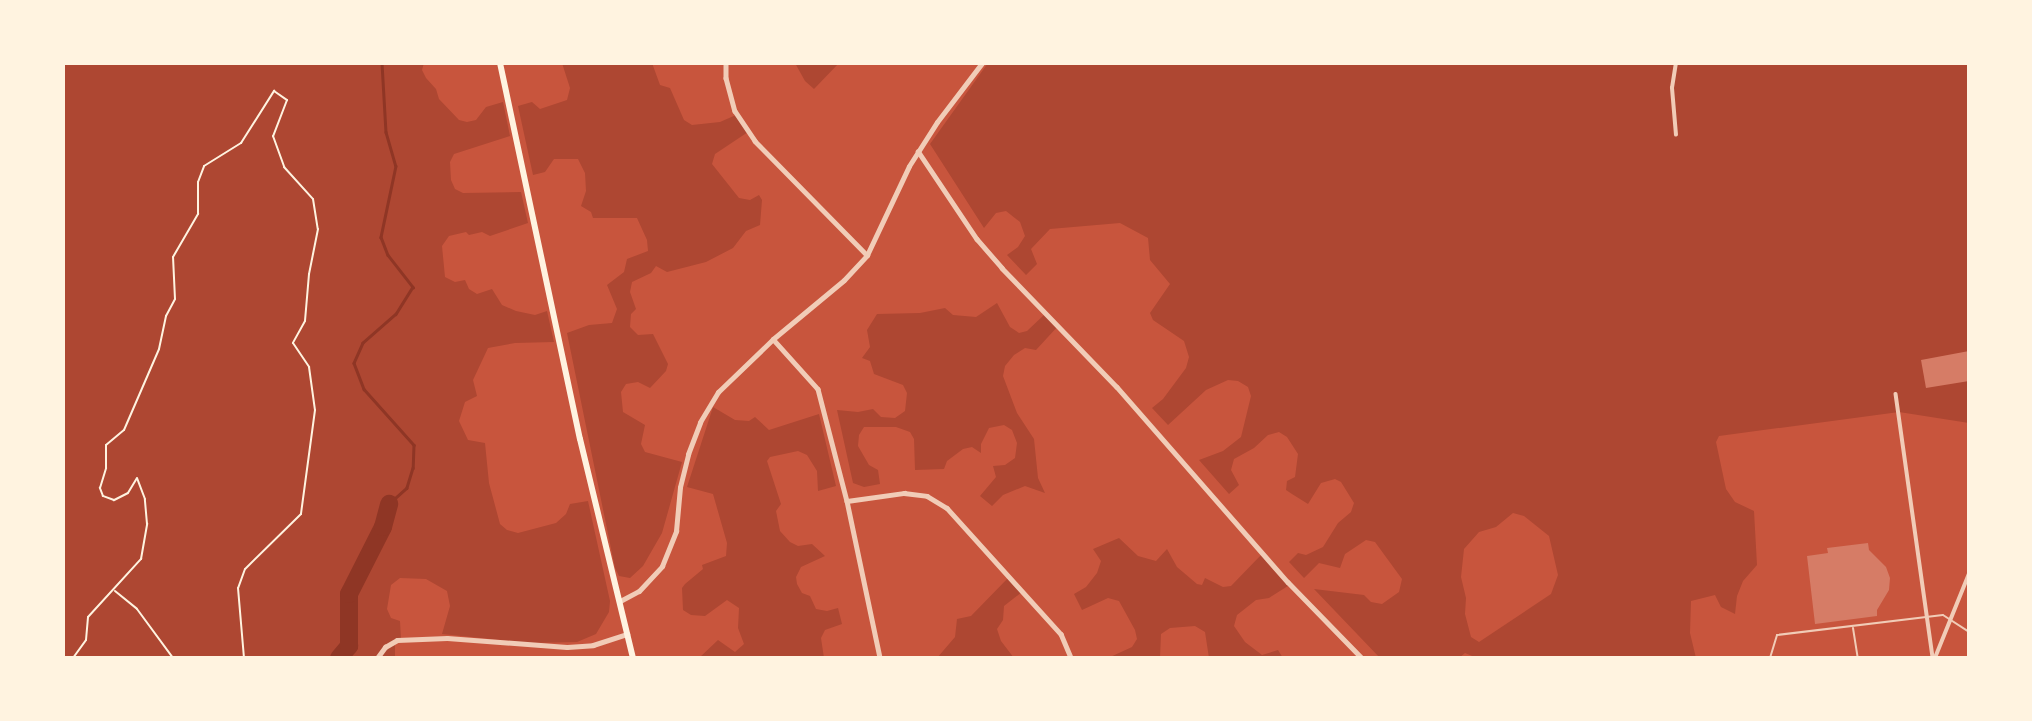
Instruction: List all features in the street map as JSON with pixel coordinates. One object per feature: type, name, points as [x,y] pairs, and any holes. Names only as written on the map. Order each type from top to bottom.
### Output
[{"type":"main road","points":[[500,63],[575,415],[633,658]]},
{"type":"street","points":[[726,63],[726,78],[735,111],[755,141],[867,255]]},
{"type":"street","points":[[620,601],[639,591],[662,566],[676,531],[680,487],[701,422],[718,392],[773,339],[844,280],[867,255],[918,151],[982,63]]},
{"type":"street","points":[[1676,63],[1672,88],[1676,135]]},
{"type":"street","points":[[918,151],[977,239],[1002,268],[1117,387],[1287,582],[1362,658]]},
{"type":"street","points":[[773,339],[818,389],[847,501],[880,658]]},
{"type":"street","points":[[1896,394],[1934,658]]},
{"type":"street","points":[[847,501],[904,493],[927,496],[947,508],[1061,634],[1071,658]]},
{"type":"street","points":[[1934,658],[1952,621],[1969,573]]},
{"type":"street","points":[[377,658],[385,647],[397,640],[447,638],[567,647],[593,645],[627,634]]},
{"type":"lane","points":[[1770,658],[1777,635],[1943,615],[1969,632]]},
{"type":"lane","points":[[1853,627],[1858,658]]},
{"type":"path","points":[[74,658],[86,640],[88,617],[141,559],[147,524],[145,499],[137,478],[128,493],[114,500],[103,496],[100,488],[106,468],[106,445],[124,429],[159,349],[166,316],[175,299],[173,257],[198,214],[198,182],[204,166],[241,143],[274,91],[287,100],[273,136],[284,167],[313,200],[318,229],[309,274],[305,321],[293,343],[309,367],[315,410],[301,514],[244,569],[238,588],[244,658]]},
{"type":"path","points":[[114,590],[137,609],[173,658]]},
{"type":"shaded area","points":[[63,63],[424,63],[422,70],[426,78],[436,89],[439,99],[459,120],[476,120],[486,107],[503,102],[510,136],[454,154],[450,162],[451,180],[455,189],[463,193],[521,192],[528,223],[490,236],[482,232],[469,235],[466,232],[449,236],[442,246],[445,277],[455,282],[465,280],[469,289],[477,294],[492,289],[502,305],[516,311],[535,315],[547,311],[554,342],[515,343],[488,348],[473,380],[477,396],[465,402],[459,421],[468,440],[485,443],[489,483],[500,524],[507,530],[518,533],[556,523],[566,514],[570,504],[588,501],[610,601],[609,612],[596,634],[577,642],[531,643],[442,634],[450,606],[447,591],[426,579],[400,578],[391,585],[387,609],[391,618],[400,621],[401,639],[395,645],[395,658],[63,658]]},
{"type":"shaded area","points":[[562,63],[652,63],[660,85],[670,88],[684,120],[692,125],[720,122],[736,115],[748,132],[715,154],[712,164],[739,198],[750,200],[759,195],[762,200],[760,225],[746,231],[733,248],[706,262],[667,272],[656,266],[651,273],[632,282],[630,292],[636,309],[631,314],[630,327],[638,335],[653,334],[668,364],[666,371],[650,388],[638,382],[626,384],[621,392],[623,412],[645,425],[641,444],[645,452],[682,462],[662,533],[643,566],[630,578],[619,576],[615,568],[567,333],[589,325],[612,323],[617,309],[607,285],[624,272],[627,259],[648,251],[647,240],[637,218],[593,218],[591,212],[581,206],[586,191],[585,173],[578,159],[554,159],[545,172],[533,175],[518,106],[532,102],[540,109],[567,100],[570,88]]},
{"type":"shaded area","points":[[795,63],[839,63],[814,89],[805,81]]},
{"type":"shaded area","points":[[988,63],[1969,63],[1969,423],[1899,412],[1719,436],[1716,442],[1726,489],[1735,502],[1754,511],[1757,565],[1743,581],[1737,596],[1735,614],[1721,607],[1715,595],[1691,601],[1690,633],[1696,658],[1477,658],[1465,653],[1459,658],[1380,658],[1314,589],[1364,595],[1371,602],[1382,604],[1399,592],[1402,579],[1375,542],[1366,540],[1345,554],[1340,568],[1319,563],[1304,578],[1289,562],[1298,553],[1306,555],[1323,547],[1338,523],[1351,512],[1354,503],[1341,482],[1335,479],[1321,483],[1308,504],[1286,490],[1287,481],[1295,477],[1298,454],[1287,437],[1279,432],[1268,435],[1254,448],[1234,459],[1231,470],[1239,485],[1229,494],[1199,460],[1223,451],[1241,437],[1251,396],[1248,387],[1238,381],[1228,380],[1206,390],[1168,425],[1152,408],[1163,399],[1186,368],[1189,357],[1184,341],[1153,320],[1150,313],[1170,284],[1150,260],[1148,238],[1120,223],[1050,229],[1031,249],[1037,264],[1026,275],[1007,255],[1018,247],[1025,236],[1020,222],[1006,211],[996,213],[984,228],[930,144]],"holes":[[[1513,513],[1524,516],[1549,536],[1558,575],[1551,594],[1479,642],[1471,637],[1465,614],[1466,598],[1461,577],[1464,549],[1479,532],[1496,527]]]},
{"type":"shaded area","points":[[997,303],[1010,327],[1019,333],[1027,331],[1045,314],[1059,325],[1036,350],[1025,348],[1014,355],[1005,366],[1003,376],[1017,413],[1034,439],[1038,478],[1045,493],[1025,486],[1003,495],[992,506],[980,496],[996,477],[993,466],[1005,465],[1015,458],[1017,443],[1012,430],[1004,425],[989,428],[981,444],[981,453],[972,447],[963,449],[947,461],[944,469],[915,470],[914,439],[910,432],[896,427],[864,427],[859,435],[858,446],[869,465],[878,470],[880,484],[864,487],[853,483],[837,410],[858,412],[873,409],[881,417],[895,418],[905,411],[907,393],[903,385],[874,374],[870,361],[862,358],[870,347],[867,330],[877,314],[920,313],[945,308],[953,315],[976,317]]},
{"type":"shaded area","points":[[713,407],[735,420],[749,421],[755,417],[769,430],[819,414],[836,486],[818,491],[817,471],[807,455],[798,451],[770,457],[767,461],[781,504],[776,511],[780,531],[790,542],[798,546],[812,544],[825,556],[801,567],[796,577],[802,593],[810,596],[816,609],[827,611],[838,608],[842,624],[825,630],[821,638],[824,658],[699,658],[718,640],[735,652],[744,644],[738,628],[739,608],[727,600],[705,616],[691,615],[683,610],[682,588],[685,584],[703,569],[702,565],[726,556],[727,543],[713,494],[687,487]]},
{"type":"shaded area","points":[[1119,538],[1138,556],[1156,561],[1167,549],[1177,567],[1197,584],[1202,585],[1205,578],[1223,587],[1231,586],[1262,554],[1291,584],[1269,598],[1256,600],[1237,615],[1234,626],[1245,642],[1262,655],[1278,650],[1283,658],[1209,658],[1205,632],[1195,626],[1170,628],[1161,634],[1160,658],[1108,658],[1132,647],[1137,639],[1135,630],[1119,601],[1108,598],[1082,610],[1074,594],[1086,587],[1097,573],[1101,561],[1093,549]]},
{"type":"shaded area","points":[[1009,577],[1022,592],[1004,606],[1003,620],[997,629],[1001,641],[1014,658],[937,658],[955,637],[957,619],[971,616]]},
{"type":"building","points":[[1969,351],[1969,381],[1926,388],[1921,360]]},
{"type":"building","points":[[1868,543],[1869,550],[1886,567],[1890,578],[1889,590],[1877,610],[1877,616],[1815,624],[1807,556],[1828,553],[1827,548]]},
{"type":"waterway","points":[[382,63],[386,132],[396,166],[381,237],[388,255],[413,287],[396,314],[363,343],[354,363],[364,389],[414,445],[413,468],[407,488],[389,504]]},
{"type":"waterway","points":[[339,658],[349,646],[349,594],[383,527],[389,504]]}]
